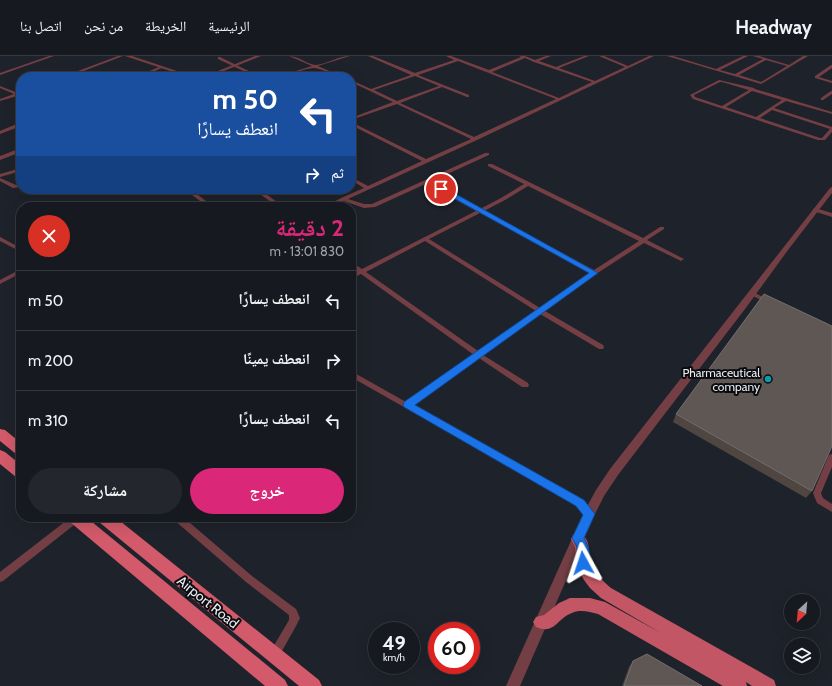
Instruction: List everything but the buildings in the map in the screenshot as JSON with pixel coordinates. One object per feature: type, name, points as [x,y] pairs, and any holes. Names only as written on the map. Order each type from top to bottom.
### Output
[{"type":"highway","points":[[0,434],[16,446]]},
{"type":"highway","points":[[0,456],[16,470]]},
{"type":"highway","name":"Airport Road","points":[[81,522],[279,686]]},
{"type":"highway","name":"Airport Road","points":[[110,522],[313,686]]},
{"type":"main road","points":[[578,538],[582,544],[583,563],[586,571],[598,586],[606,593],[768,686]]},
{"type":"main road","points":[[541,622],[546,623],[560,610],[568,606],[578,604],[600,607],[739,686]]},
{"type":"street","points":[[0,74],[52,56]]},
{"type":"street","points":[[78,72],[121,56]]},
{"type":"street","points":[[127,56],[178,72]]},
{"type":"street","points":[[222,56],[219,58],[249,72]]},
{"type":"street","points":[[218,72],[259,56]]},
{"type":"street","points":[[291,56],[330,72]]},
{"type":"street","points":[[296,72],[348,56]]},
{"type":"street","points":[[370,56],[468,96]]},
{"type":"street","points":[[448,56],[558,99]]},
{"type":"street","points":[[488,72],[523,56],[595,82]]},
{"type":"street","points":[[535,61],[549,56]]},
{"type":"street","points":[[556,68],[587,56]]},
{"type":"street","points":[[601,56],[627,67]]},
{"type":"street","points":[[356,193],[517,120],[558,99],[652,56]]},
{"type":"street","points":[[668,56],[761,83],[806,56]]},
{"type":"street","points":[[716,70],[746,56]]},
{"type":"street","points":[[758,56],[790,66]]},
{"type":"street","points":[[735,76],[766,59]]},
{"type":"street","points":[[371,90],[457,60]]},
{"type":"street","points":[[832,66],[816,78],[832,82]]},
{"type":"street","points":[[150,72],[162,67]]},
{"type":"street","points":[[824,72],[832,72]]},
{"type":"street","points":[[772,109],[832,129],[823,139],[820,139],[694,98],[692,95],[719,81],[726,81],[832,113]]},
{"type":"street","points":[[356,83],[475,138]]},
{"type":"street","points":[[356,117],[442,86]]},
{"type":"street","points":[[0,87],[16,93]]},
{"type":"street","points":[[723,107],[753,89]]},
{"type":"street","points":[[822,98],[832,92]]},
{"type":"street","points":[[0,100],[16,95]]},
{"type":"street","points":[[757,118],[786,99]]},
{"type":"street","points":[[0,132],[16,126]]},
{"type":"street","points":[[356,126],[425,162]]},
{"type":"street","points":[[0,158],[16,152]]},
{"type":"street","points":[[356,203],[364,206],[373,206],[488,154]]},
{"type":"street","points":[[490,165],[680,259]]},
{"type":"street","points":[[0,176],[16,171]]},
{"type":"street","points":[[0,179],[16,187]]},
{"type":"street","points":[[356,181],[367,188]]},
{"type":"street","points":[[356,274],[527,184]]},
{"type":"street","points":[[441,189],[594,273]]},
{"type":"street","points":[[513,686],[589,514],[614,472],[815,210],[831,193]]},
{"type":"street","points":[[194,194],[204,202]]},
{"type":"street","points":[[263,194],[275,202]]},
{"type":"street","points":[[337,202],[354,194]]},
{"type":"street","points":[[343,199],[352,202]]},
{"type":"street","points":[[815,210],[832,215]]},
{"type":"street","points":[[407,405],[594,273],[662,228]]},
{"type":"street","points":[[0,239],[16,247]]},
{"type":"street","points":[[425,239],[540,311],[602,347]]},
{"type":"street","points":[[356,268],[479,355],[525,385]]},
{"type":"street","points":[[0,282],[16,274]]},
{"type":"street","points":[[751,293],[778,306]]},
{"type":"street","points":[[356,377],[576,500],[589,514]]},
{"type":"street","points":[[831,460],[817,493],[817,498],[832,508]]},
{"type":"street","points":[[576,500],[595,502]]},
{"type":"street","points":[[0,578],[69,522]]},
{"type":"street","points":[[183,522],[249,579],[293,612],[295,618],[293,623],[274,654]]},
{"type":"place","name":"Pharmaceutical company","points":[[768,379]]},
{"type":"route","points":[[441,189],[594,273],[407,405],[580,503],[589,514],[578,538],[583,546],[583,563]]}]
